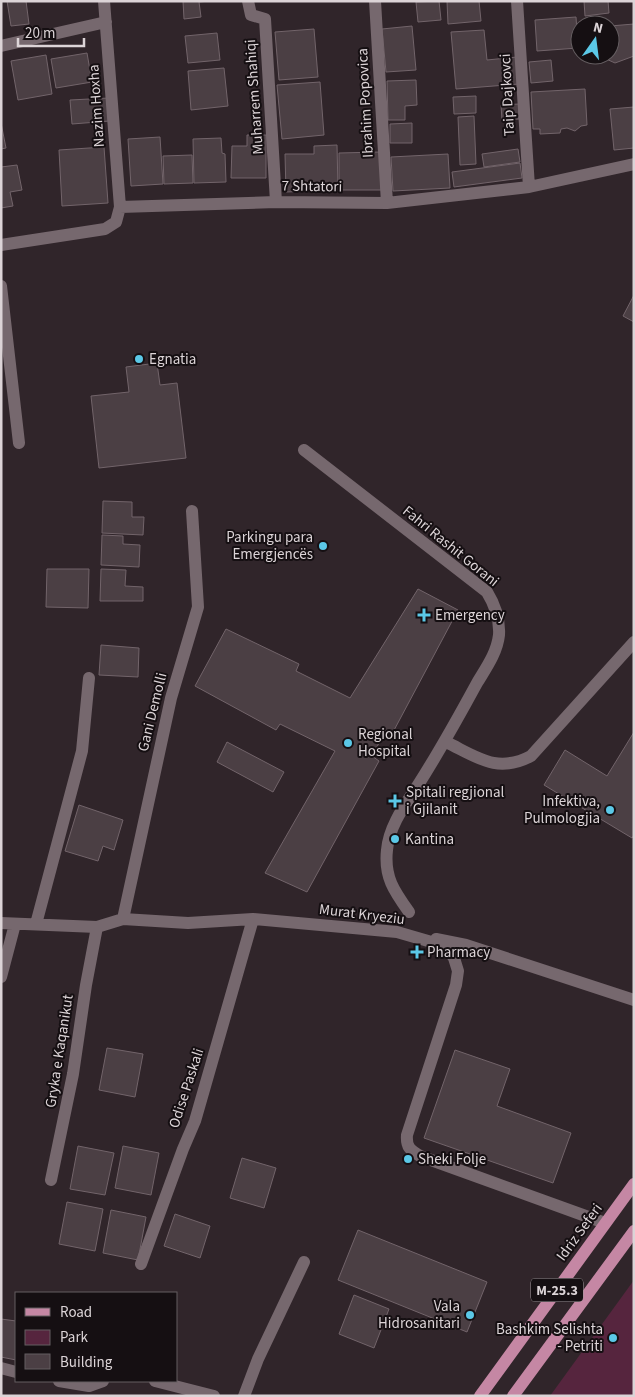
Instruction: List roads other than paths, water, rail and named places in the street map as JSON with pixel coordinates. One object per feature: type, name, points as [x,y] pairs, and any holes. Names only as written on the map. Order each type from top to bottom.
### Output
[{"type":"main road","name":"Idriz Seferi","points":[[480,1396],[634,1184]]},
{"type":"main road","name":"M-25.3","points":[[513,1396],[634,1230]]},
{"type":"street","name":"Nazim Hoxha","points":[[104,1],[120,207]]},
{"type":"street","name":"Muharrem Shahiqi","points":[[248,1],[251,15],[265,20],[276,202]]},
{"type":"street","name":"Ibrahim Popovica","points":[[375,1],[387,203]]},
{"type":"street","name":"Taip Dajkovci","points":[[517,1],[529,188]]},
{"type":"street","points":[[1,46],[106,22]]},
{"type":"street","name":"7 Shtatori","points":[[120,207],[276,202],[387,203],[529,188],[634,164]]},
{"type":"street","points":[[1,245],[106,229],[116,222],[120,207]]},
{"type":"street","points":[[1,286],[19,443]]},
{"type":"street","name":"Fahri Rashit Gorani","points":[[304,450],[487,592],[494,603],[498,618],[499,635],[495,652],[446,742],[395,822],[386,848],[386,866],[390,884],[409,912]]},
{"type":"street","name":"Gani Demolli","points":[[123,920],[171,698],[198,607],[192,511]]},
{"type":"street","points":[[446,742],[496,765],[516,764],[531,756],[634,642]]},
{"type":"street","points":[[36,924],[82,751],[89,678]]},
{"type":"street","name":"Murat Kryeziu","points":[[1,923],[97,927],[123,920],[188,923],[253,919],[397,932],[435,943],[448,950],[454,958],[458,971],[456,985],[407,1135],[406,1143],[410,1150],[420,1156],[605,1224]]},
{"type":"street","name":"Odise Paskali","points":[[141,1264],[182,1149],[195,1121],[253,919]]},
{"type":"street","points":[[1,977],[15,924]]},
{"type":"street","name":"Gryka e Kaqanikut","points":[[51,1180],[73,1074],[86,985],[97,927]]},
{"type":"street","points":[[397,932],[466,945],[634,1000]]},
{"type":"street","points":[[244,1396],[258,1359],[304,1262]]},
{"type":"street","points":[[1,1368],[15,1372]]},
{"type":"street","points":[[62,1382],[88,1391],[102,1382]]},
{"type":"street","points":[[159,1382],[214,1396]]},
{"type":"place","name":"Egnatia","points":[[139,359]]},
{"type":"place","name":"Parkingu para Emergjencës","points":[[323,546]]},
{"type":"place","name":"Emergency","points":[[424,615]]},
{"type":"place","name":"Regional Hospital","points":[[348,743]]},
{"type":"place","name":"Spitali regjional i Gjilanit","points":[[395,801]]},
{"type":"place","name":"Infektiva, Pulmologjia","points":[[610,810]]},
{"type":"place","name":"Kantina","points":[[395,839]]},
{"type":"place","name":"Pharmacy","points":[[417,952]]},
{"type":"place","name":"Sheki Folje","points":[[408,1159]]},
{"type":"place","name":"Vala Hidrosanitari","points":[[470,1315]]},
{"type":"place","name":"Bashkim Selishta - Petriti","points":[[613,1338]]}]
